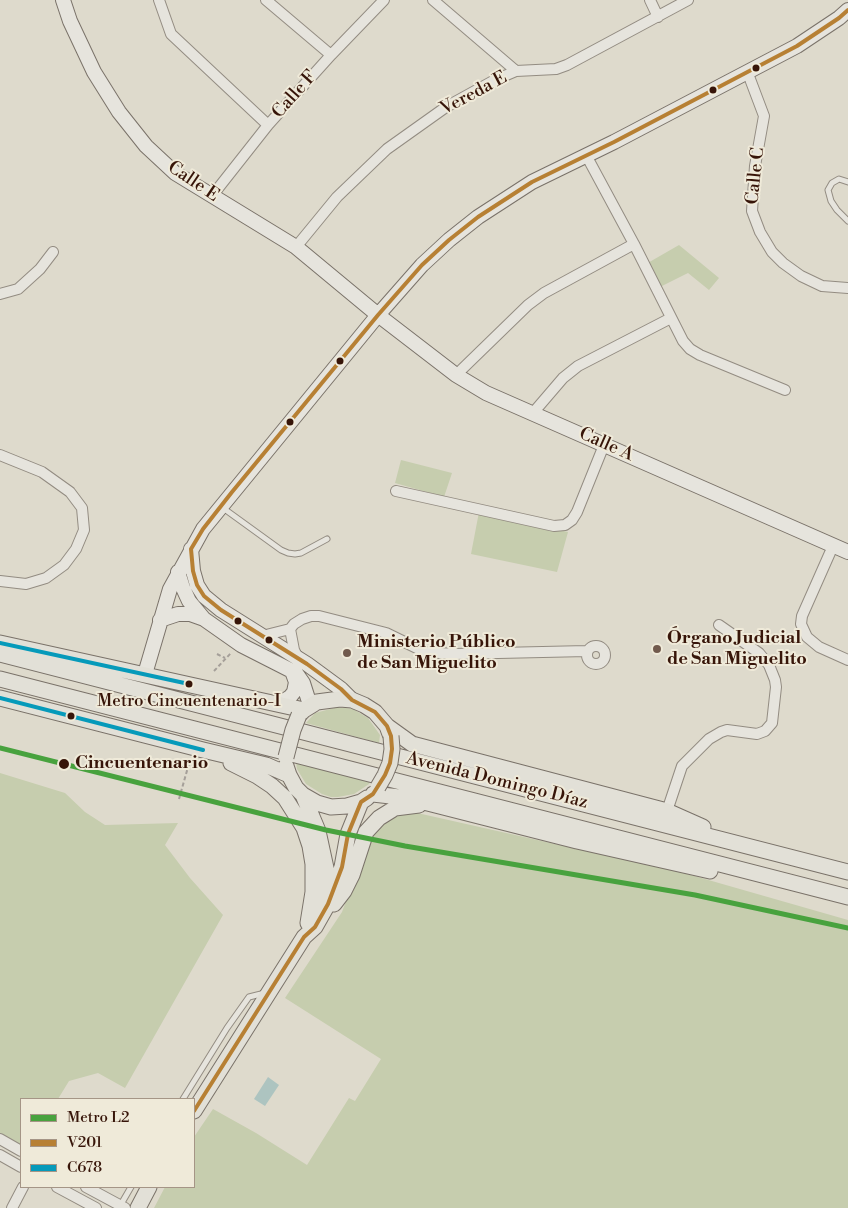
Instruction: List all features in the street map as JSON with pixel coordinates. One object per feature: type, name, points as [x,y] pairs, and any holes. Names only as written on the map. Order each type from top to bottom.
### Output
[{"type":"main road","name":"Calle E","points":[[63,0],[70,21],[94,72],[119,112],[146,146],[175,173],[296,247],[378,315]]},
{"type":"main road","points":[[145,674],[170,589],[203,529],[378,315],[422,265],[478,217],[532,182],[796,46],[848,10]]},
{"type":"main road","name":"Calle A","points":[[378,315],[456,375],[486,393],[848,552]]},
{"type":"main road","points":[[191,549],[193,571],[197,585],[204,596],[221,610],[262,636],[295,664],[303,683],[304,710],[292,730],[286,757],[286,767],[296,788],[316,803],[332,807],[347,806],[371,794],[402,797],[577,841],[721,873],[786,880]]},
{"type":"main road","points":[[178,572],[189,601],[204,619],[241,645],[295,664],[341,689],[352,700]]},
{"type":"main road","points":[[160,620],[178,614],[190,614],[204,619]]},
{"type":"main road","points":[[0,643],[304,710],[327,700],[352,700],[375,712],[389,731],[412,744],[668,811],[736,843]]},
{"type":"main road","name":"Avenida Domingo Díaz","points":[[0,654],[848,872]]},
{"type":"main road","points":[[279,704],[294,692],[296,682],[295,664]]},
{"type":"main road","name":"Avenida Domingo Díaz","points":[[0,679],[848,896]]},
{"type":"main road","points":[[0,698],[266,765],[289,775]]},
{"type":"main road","points":[[195,1109],[309,929],[328,904],[342,867],[348,834],[371,794],[385,776],[390,763],[392,749],[389,731]]},
{"type":"main road","points":[[198,749],[257,776],[285,798],[295,812],[304,828],[310,846],[312,892],[309,929]]},
{"type":"main road","points":[[303,795],[318,832],[326,868],[323,891],[309,929]]},
{"type":"main road","points":[[309,929],[344,891],[352,875],[366,832],[379,818],[395,808],[412,805],[437,806]]},
{"type":"main road","points":[[138,1208],[148,1188]]},
{"type":"street","points":[[159,0],[171,34],[268,125]]},
{"type":"street","points":[[266,0],[330,55]]},
{"type":"street","name":"Calle F","points":[[212,196],[268,125],[330,55],[384,0]]},
{"type":"street","points":[[433,0],[516,71]]},
{"type":"street","points":[[650,0],[658,17]]},
{"type":"street","name":"Vereda E","points":[[296,247],[337,197],[387,149],[446,107],[495,80],[516,71],[556,69],[688,0]]},
{"type":"street","name":"Calle C","points":[[747,71],[764,116],[755,166],[752,211],[760,232],[772,252],[782,263],[801,276],[822,286],[848,288]]},
{"type":"street","points":[[586,155],[683,341],[690,349],[700,355],[785,390]]},
{"type":"street","points":[[456,375],[528,305],[544,293],[634,244]]},
{"type":"street","points":[[0,294],[18,289],[40,269],[53,252]]},
{"type":"street","points":[[533,413],[563,378],[578,366],[671,318]]},
{"type":"street","points":[[396,491],[554,526],[565,525],[572,520],[577,512],[604,445]]},
{"type":"street","points":[[0,455],[42,472],[70,492],[82,508],[84,530],[76,549],[64,565],[46,578],[26,584],[0,581]]},
{"type":"street","points":[[833,546],[800,624],[807,637],[819,647],[848,660]]},
{"type":"street","points":[[262,636],[290,629],[302,619],[319,616],[386,633],[425,652],[454,654],[587,651]]},
{"type":"street","points":[[668,811],[682,766],[686,760],[710,739],[720,732],[727,730],[756,734],[765,731],[772,723],[776,687],[769,665],[759,652],[719,625]]},
{"type":"street","points":[[290,629],[295,664]]},
{"type":"street","points":[[0,1139],[20,1150]]},
{"type":"street","points":[[0,1155],[20,1166]]},
{"type":"street","points":[[12,1208],[22,1188]]},
{"type":"street","points":[[59,1188],[96,1208]]},
{"type":"street","points":[[88,1188],[123,1207]]},
{"type":"lane","points":[[848,182],[839,179],[832,183],[828,190],[830,201],[848,221]]},
{"type":"lane","points":[[221,506],[281,550],[288,553],[301,553],[326,540]]},
{"type":"lane","points":[[184,1098],[227,1028],[249,997],[270,992]]},
{"type":"lane","points":[[123,1207],[131,1188]]},
{"type":"path","points":[[214,672],[225,658],[217,654]]},
{"type":"path","points":[[179,799],[198,749]]},
{"type":"green space","points":[[679,245],[719,278],[709,290],[688,273],[658,288],[646,264]]},
{"type":"green space","points":[[401,460],[452,473],[444,497],[395,483]]},
{"type":"green space","points":[[479,512],[568,532],[557,572],[471,554]]},
{"type":"green space","points":[[338,707],[353,709],[368,718],[380,735],[379,743],[306,723],[315,713]]},
{"type":"green space","points":[[296,763],[370,782],[354,794],[331,797],[306,784],[297,769]]},
{"type":"green space","points":[[0,773],[65,793],[85,812],[105,825],[178,823],[165,845],[190,878],[223,915],[125,1088],[98,1073],[69,1081],[59,1098],[20,1098],[20,1145],[0,1134]]},
{"type":"green space","points":[[404,810],[684,873],[848,920],[848,1208],[154,1208],[164,1188],[195,1188],[195,1136],[213,1109],[307,1165],[349,1098],[355,1101],[381,1059],[285,998],[342,912],[373,829]]},
{"type":"water","points":[[268,1077],[279,1085],[265,1106],[254,1099]]},
{"type":"metro line","name":"L2","points":[[0,748],[326,830],[405,846],[695,895],[848,928]]},
{"type":"transit line","name":"V201","points":[[195,1109],[304,937],[315,927],[328,904],[342,867],[348,834],[361,802],[373,794],[385,775],[390,763],[392,749],[391,736],[387,726],[375,712],[352,700],[341,689],[307,664],[221,610],[204,596],[197,585],[193,571],[191,549],[203,529],[232,492],[378,315],[422,265],[449,240],[478,217],[532,182],[614,142],[797,46],[848,10]]},
{"type":"transit line","name":"C678","points":[[0,643],[189,684]]},
{"type":"transit line","name":"C678","points":[[0,698],[203,750]]},
{"type":"place","name":"Órgano Judicial de San Miguelito","points":[[657,649]]},
{"type":"place","name":"Ministerio Público de San Miguelito","points":[[347,653]]},
{"type":"place","name":"Metro Cincuentenario-I","points":[[189,684]]},
{"type":"place","name":"Cincuentenario","points":[[64,764]]}]
